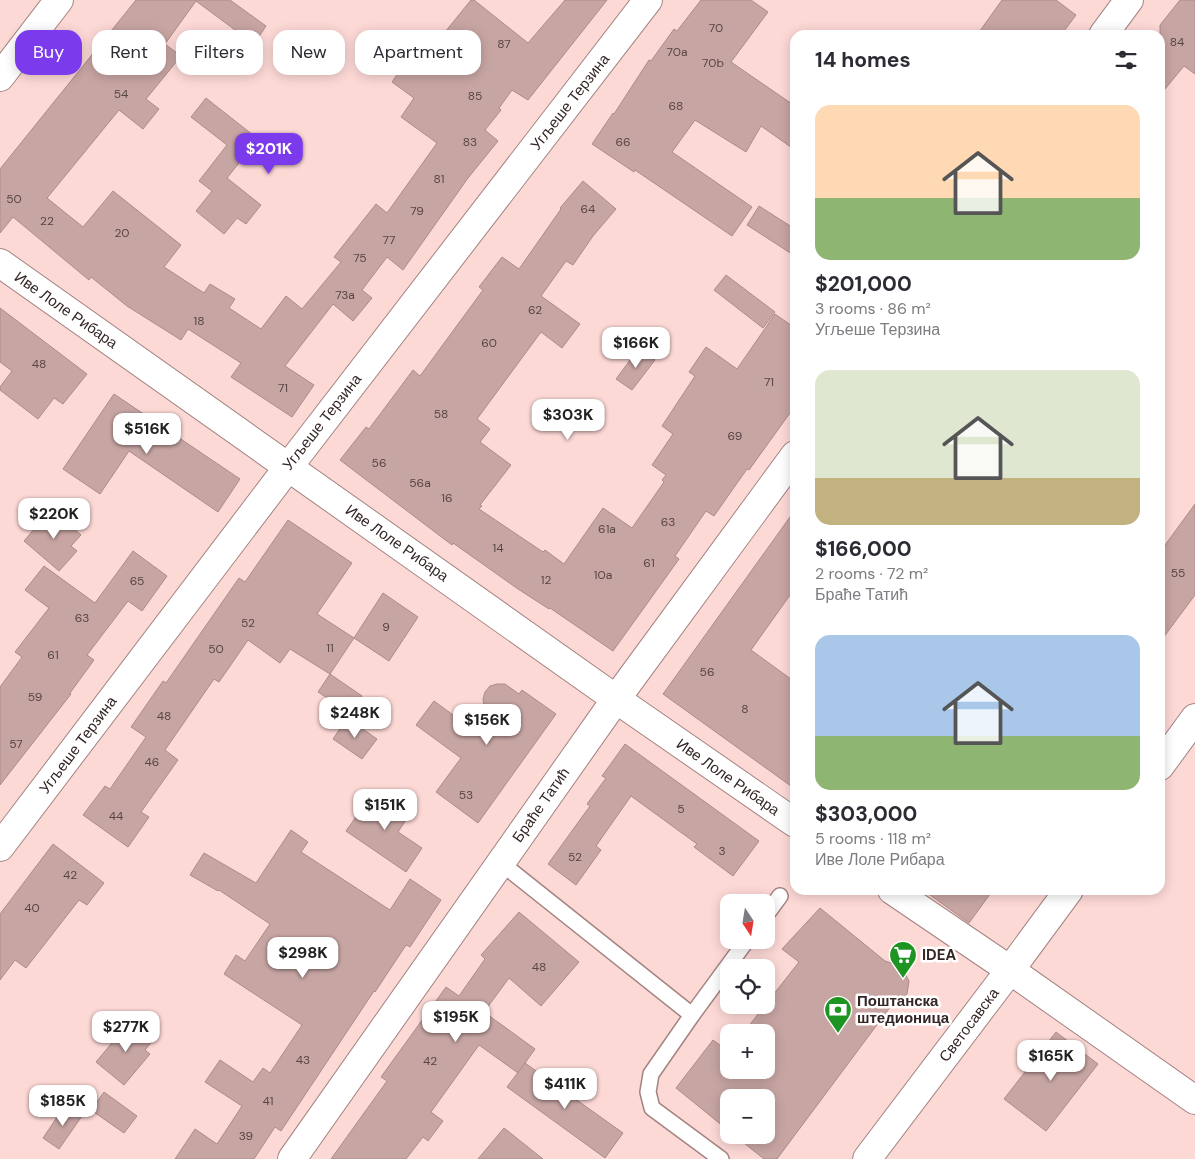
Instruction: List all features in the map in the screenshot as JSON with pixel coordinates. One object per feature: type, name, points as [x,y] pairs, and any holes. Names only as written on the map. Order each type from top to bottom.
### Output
[{"type":"street","points":[[0,77],[59,0]]},
{"type":"street","name":"Угљеше Терзина","points":[[0,847],[289,466],[648,0]]},
{"type":"street","points":[[1107,30],[1129,0]]},
{"type":"street","name":"Иве Лоле Рибара","points":[[0,263],[616,699],[790,820]]},
{"type":"street","name":"Браће Татић","points":[[292,1159],[616,699],[790,462]]},
{"type":"street","points":[[1165,759],[1195,718]]},
{"type":"street","points":[[899,895],[1195,1100]]},
{"type":"street","name":"Светосавска","points":[[867,1159],[1065,895]]},
{"type":"lane","points":[[501,863],[692,1015]]},
{"type":"lane","points":[[775,903],[780,896]]},
{"type":"lane","points":[[721,1159],[652,1108],[648,1092],[651,1074],[740,949]]},
{"type":"building","points":[[136,0],[230,0],[266,26],[263,30],[235,30],[196,1],[166,43],[166,30],[112,30]]},
{"type":"building","points":[[471,0],[474,0],[528,43],[565,0],[607,0],[528,100],[512,90],[499,108],[501,110],[485,130],[498,141],[468,178],[403,270],[387,257],[362,290],[372,298],[353,321],[333,304],[285,366],[314,385],[292,417],[231,377],[241,363],[188,329],[181,340],[127,306],[91,277],[89,280],[13,217],[0,233],[0,169],[76,75],[82,75],[82,67],[92,55],[92,75],[166,75],[146,99],[159,109],[143,129],[119,110],[47,198],[83,227],[113,191],[181,245],[164,267],[204,293],[210,284],[235,299],[229,308],[261,329],[286,296],[302,309],[341,262],[334,257],[376,204],[387,213],[437,143],[401,117],[414,98],[392,82],[397,75],[481,75],[481,30],[447,30]]},
{"type":"building","points":[[701,0],[751,0],[768,12],[731,62],[790,103],[790,146],[761,126],[746,152],[695,120],[672,152],[752,207],[732,236],[635,170],[634,172],[592,144],[649,60],[651,61],[674,29],[677,31]]},
{"type":"building","points":[[1002,0],[1056,0],[1076,15],[1065,30],[981,30]]},
{"type":"building","points":[[1180,0],[1195,0],[1195,74],[1184,66],[1165,89],[1165,30],[1160,30],[1160,25]]},
{"type":"building","points":[[166,45],[176,52],[176,62],[166,74]]},
{"type":"building","points":[[206,98],[258,139],[227,178],[261,205],[246,224],[237,218],[224,234],[196,211],[212,191],[199,181],[227,145],[191,117]]},
{"type":"building","points":[[583,181],[616,209],[593,236],[573,265],[566,261],[541,296],[580,324],[562,348],[541,332],[477,419],[490,429],[480,442],[511,465],[480,505],[482,506],[479,509],[564,564],[603,508],[632,528],[664,482],[662,480],[666,475],[652,465],[673,434],[662,426],[695,376],[689,372],[706,347],[737,369],[775,314],[790,324],[790,413],[714,516],[706,511],[675,556],[679,559],[613,651],[550,608],[518,589],[453,543],[452,545],[340,460],[366,427],[369,429],[413,370],[420,376],[483,290],[479,287],[502,257],[519,269],[560,208]]},
{"type":"building","points":[[759,206],[790,226],[790,253],[747,225]]},
{"type":"building","points":[[726,275],[775,312],[763,328],[714,290]]},
{"type":"building","points":[[0,308],[87,374],[63,404],[54,398],[38,419],[0,390],[0,387],[12,371],[0,362]]},
{"type":"building","points":[[639,348],[655,360],[632,390],[616,379]]},
{"type":"building","points":[[114,394],[240,479],[218,512],[129,451],[100,494],[63,469]]},
{"type":"building","points":[[1195,504],[1195,595],[1165,635],[1165,545]]},
{"type":"building","points":[[51,509],[81,535],[71,546],[77,551],[59,571],[24,541]]},
{"type":"building","points":[[790,517],[790,595],[751,650],[790,678],[790,785],[663,694]]},
{"type":"building","points":[[288,520],[352,563],[317,614],[354,638],[330,674],[290,649],[280,663],[248,640],[219,682],[214,679],[165,750],[178,760],[141,812],[149,817],[128,847],[83,815],[105,786],[110,789],[146,737],[131,727],[163,681],[166,683],[239,578],[245,582]]},
{"type":"building","points":[[133,551],[167,576],[142,611],[128,601],[87,655],[94,660],[71,694],[0,785],[0,687],[22,657],[15,652],[49,608],[25,590],[44,566],[95,603]]},
{"type":"building","points":[[383,593],[418,617],[389,661],[354,638]]},
{"type":"building","points":[[330,674],[362,696],[350,713],[318,692]]},
{"type":"building","points":[[505,684],[519,694],[522,690],[556,714],[478,823],[436,792],[461,758],[416,725],[434,701],[490,742],[483,699],[485,692],[490,686]]},
{"type":"building","points":[[347,718],[377,739],[362,759],[333,739]]},
{"type":"building","points":[[625,744],[759,841],[733,876],[694,847],[697,844],[631,796],[596,846],[601,850],[576,885],[548,864],[590,806],[587,804],[606,778],[602,776]]},
{"type":"building","points":[[375,790],[410,814],[398,832],[422,848],[406,872],[346,831]]},
{"type":"building","points":[[291,830],[308,842],[301,852],[390,910],[410,879],[441,900],[410,947],[406,945],[374,991],[281,1131],[275,1127],[254,1159],[175,1159],[195,1129],[217,1144],[242,1106],[205,1082],[220,1060],[253,1082],[263,1068],[270,1073],[302,1025],[224,974],[236,955],[245,961],[270,924],[219,890],[190,875],[204,853],[256,883]]},
{"type":"building","points":[[53,844],[104,883],[87,905],[79,900],[26,968],[15,960],[0,980],[0,914]]},
{"type":"building","points":[[930,895],[989,895],[969,923]]},
{"type":"building","points":[[820,908],[885,961],[901,966],[909,981],[907,994],[899,1003],[891,1006],[777,1159],[764,1159],[745,1144],[775,1144],[775,1089],[720,1089],[720,1124],[676,1088],[713,1040],[720,1045],[720,1079],[775,1079],[775,1024],[750,1024],[758,1014],[775,1014],[775,993],[799,962],[782,949]]},
{"type":"building","points":[[519,912],[579,962],[541,1006],[509,978],[484,1012],[535,1049],[518,1073],[479,1045],[431,1112],[443,1121],[428,1141],[423,1137],[406,1159],[331,1159],[387,1081],[381,1077],[446,987],[459,996],[485,959],[481,955]]},
{"type":"building","points":[[131,1020],[154,1039],[145,1050],[150,1054],[124,1085],[96,1062]]},
{"type":"building","points":[[1056,1032],[1098,1064],[1046,1131],[1004,1099]]},
{"type":"building","points":[[525,1063],[623,1133],[605,1158],[507,1087]]},
{"type":"building","points":[[104,1092],[137,1116],[124,1133],[91,1110]]},
{"type":"building","points":[[66,1104],[82,1116],[59,1149],[43,1138]]},
{"type":"building","points":[[504,1128],[543,1159],[478,1159]]},
{"type":"place","name":"IDEA","points":[[903,979]]},
{"type":"place","name":"Поштанска штедионица","points":[[838,1034]]}]
